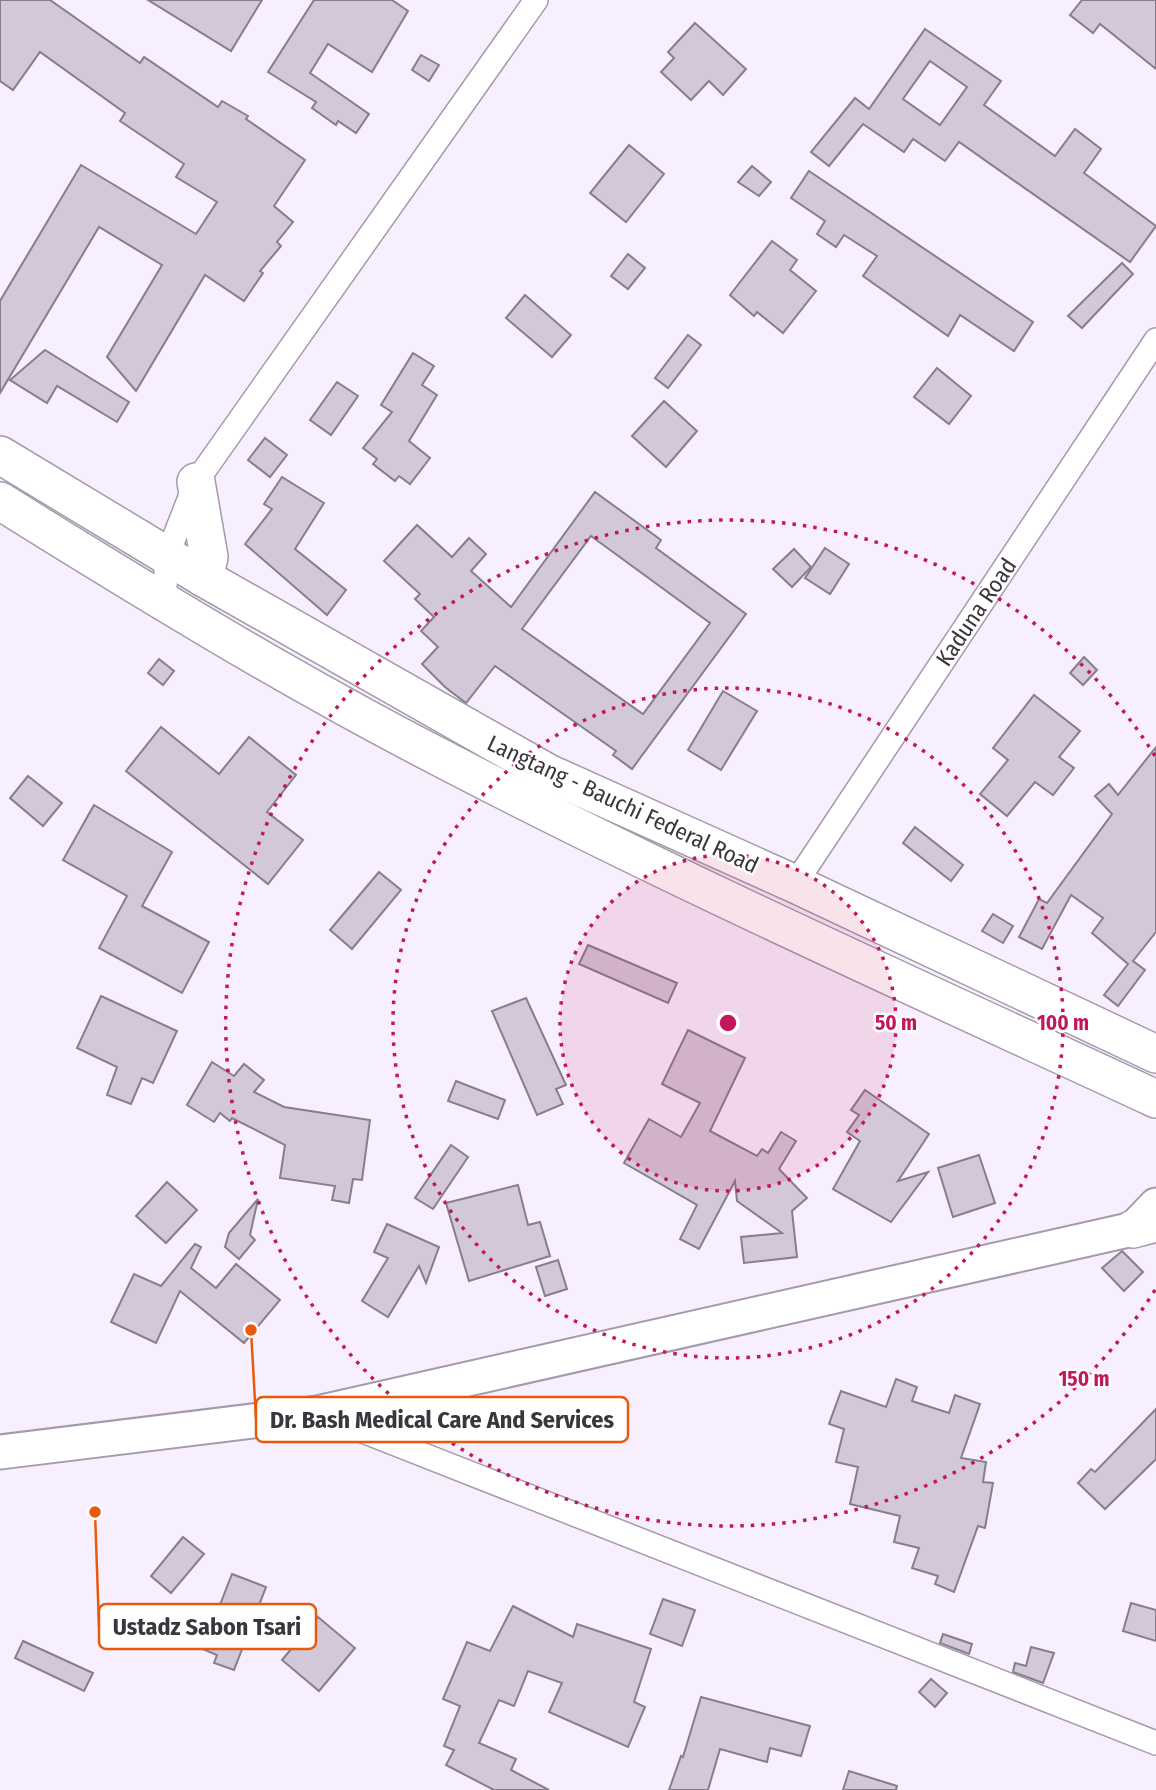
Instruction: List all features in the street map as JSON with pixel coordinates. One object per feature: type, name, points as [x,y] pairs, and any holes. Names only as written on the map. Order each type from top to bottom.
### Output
[{"type":"main road","name":"Langtang - Bauchi Federal Road","points":[[0,456],[204,578],[548,773],[795,884],[1156,1054]]},
{"type":"main road","points":[[196,482],[209,557],[204,578]]},
{"type":"main road","name":"Langtang - Bauchi Federal Road","points":[[0,501],[164,603],[440,758],[780,924],[1156,1099]]},
{"type":"street","points":[[164,603],[167,556],[196,482],[536,0]]},
{"type":"street","name":"Kaduna Road","points":[[795,884],[1156,340]]},
{"type":"street","points":[[0,1452],[317,1413],[1148,1219]]},
{"type":"street","points":[[317,1413],[1156,1743]]},
{"type":"building","points":[[0,0],[50,0],[140,63],[144,57],[218,107],[222,101],[248,116],[246,119],[305,160],[274,206],[293,222],[277,242],[281,246],[260,271],[263,273],[244,301],[205,275],[136,391],[107,357],[162,265],[99,227],[0,393],[0,301],[81,165],[196,234],[217,202],[176,177],[184,164],[120,121],[125,113],[40,52],[13,90],[0,81]]},
{"type":"building","points":[[148,0],[262,0],[231,51]]},
{"type":"building","points":[[314,0],[392,0],[408,11],[372,72],[328,44],[310,73],[369,114],[356,133],[338,121],[336,125],[312,108],[316,102],[268,72]]},
{"type":"building","points":[[1082,0],[1156,0],[1156,69],[1100,24],[1093,33],[1070,15]]},
{"type":"building","points":[[695,23],[746,69],[723,95],[709,81],[691,100],[661,72],[674,58],[668,52]]},
{"type":"building","points":[[925,29],[1001,81],[984,105],[1055,156],[1075,129],[1101,149],[1084,173],[1156,226],[1130,262],[959,142],[945,161],[913,139],[904,152],[863,124],[829,166],[811,152],[855,98],[869,109]],"holes":[[[930,61],[967,87],[940,125],[903,99]]]},
{"type":"building","points":[[421,55],[439,65],[429,81],[412,70]]},
{"type":"building","points":[[629,145],[664,174],[626,222],[590,193]]},
{"type":"building","points":[[752,166],[771,182],[759,196],[738,182]]},
{"type":"building","points":[[809,171],[1033,322],[1014,351],[960,315],[948,336],[863,276],[877,256],[844,235],[836,247],[817,234],[825,221],[791,198]]},
{"type":"building","points":[[772,241],[797,260],[790,270],[816,291],[783,333],[757,312],[754,316],[730,295]]},
{"type":"building","points":[[628,254],[645,268],[628,289],[611,276]]},
{"type":"building","points":[[1122,263],[1133,274],[1082,328],[1068,316]]},
{"type":"building","points":[[525,295],[571,335],[552,357],[506,318]]},
{"type":"building","points":[[688,335],[701,345],[668,388],[655,378]]},
{"type":"building","points":[[45,350],[129,402],[117,422],[57,386],[47,403],[10,380]]},
{"type":"building","points":[[413,353],[434,366],[422,385],[437,395],[409,441],[430,458],[410,484],[399,476],[395,481],[373,464],[377,459],[363,448],[392,412],[381,405]]},
{"type":"building","points":[[937,368],[971,396],[949,424],[914,397]]},
{"type":"building","points":[[337,382],[358,396],[331,435],[310,420]]},
{"type":"building","points":[[664,401],[697,431],[666,467],[632,436]]},
{"type":"building","points":[[265,438],[287,455],[270,477],[248,460]]},
{"type":"building","points":[[282,477],[324,503],[295,549],[346,590],[327,615],[245,544],[272,509],[264,504]]},
{"type":"building","points":[[595,492],[661,540],[656,548],[746,614],[632,769],[613,755],[616,751],[495,666],[466,703],[445,687],[422,664],[438,647],[421,631],[434,617],[415,599],[420,594],[384,561],[417,525],[452,557],[469,538],[486,554],[471,571],[511,607]],"holes":[[[591,536],[710,623],[643,714],[522,629]]]},
{"type":"building","points":[[825,548],[849,564],[830,594],[805,578]]},
{"type":"building","points":[[794,549],[811,567],[792,587],[773,569]]},
{"type":"building","points":[[1084,657],[1097,670],[1083,685],[1070,673]]},
{"type":"building","points":[[159,659],[174,671],[163,685],[148,673]]},
{"type":"building","points":[[723,691],[757,711],[721,770],[688,750]]},
{"type":"building","points":[[1034,695],[1080,731],[1059,757],[1074,768],[1053,795],[1035,782],[1007,816],[980,794],[1008,760],[993,748]]},
{"type":"building","points":[[161,727],[219,774],[249,737],[296,775],[267,812],[303,840],[268,884],[126,771]]},
{"type":"building","points":[[1156,747],[1156,932],[1133,961],[1145,970],[1118,1006],[1104,995],[1128,964],[1092,933],[1103,918],[1071,895],[1042,949],[1019,937],[1039,899],[1047,903],[1112,814],[1095,796],[1109,784],[1118,795]]},
{"type":"building","points":[[28,776],[62,803],[43,826],[10,798]]},
{"type":"building","points":[[94,805],[172,852],[142,906],[209,942],[182,993],[99,948],[127,896],[63,860]]},
{"type":"building","points":[[915,827],[963,865],[951,881],[903,843]]},
{"type":"building","points":[[379,872],[401,890],[352,949],[330,930]]},
{"type":"building","points":[[993,914],[1013,926],[1003,943],[982,931]]},
{"type":"building","points":[[588,945],[677,983],[668,1003],[579,964]]},
{"type":"building","points":[[101,996],[177,1031],[153,1083],[142,1078],[131,1104],[107,1095],[117,1067],[77,1048]]},
{"type":"building","points":[[526,998],[566,1085],[556,1089],[563,1104],[537,1115],[492,1011]]},
{"type":"building","points":[[688,1030],[745,1058],[710,1131],[757,1156],[762,1149],[768,1153],[781,1132],[796,1141],[779,1169],[807,1198],[792,1211],[797,1257],[744,1263],[741,1237],[782,1233],[737,1201],[735,1181],[699,1249],[680,1239],[697,1205],[624,1163],[649,1119],[681,1137],[700,1103],[662,1084]]},
{"type":"building","points":[[212,1062],[234,1076],[244,1064],[264,1080],[254,1092],[284,1107],[370,1120],[362,1180],[353,1179],[349,1203],[332,1200],[335,1186],[280,1178],[285,1145],[232,1118],[230,1121],[220,1113],[214,1122],[187,1105]]},
{"type":"building","points":[[456,1081],[505,1100],[498,1119],[448,1101]]},
{"type":"building","points":[[865,1090],[929,1134],[898,1181],[928,1172],[891,1222],[833,1189],[860,1141],[847,1132],[859,1115],[851,1110]]},
{"type":"building","points":[[451,1145],[468,1157],[433,1209],[415,1198]]},
{"type":"building","points":[[979,1155],[995,1203],[953,1217],[938,1168]]},
{"type":"building","points":[[167,1182],[197,1210],[166,1243],[136,1216]]},
{"type":"building","points":[[518,1185],[528,1225],[540,1222],[550,1256],[469,1281],[446,1203]]},
{"type":"building","points":[[258,1199],[250,1235],[255,1240],[239,1259],[225,1247],[229,1233]]},
{"type":"building","points":[[387,1224],[439,1247],[426,1283],[419,1266],[388,1317],[362,1301],[388,1258],[374,1252]]},
{"type":"building","points":[[195,1244],[201,1247],[191,1268],[216,1288],[236,1264],[280,1300],[244,1343],[180,1291],[156,1343],[111,1322],[134,1274],[161,1286]]},
{"type":"building","points":[[1122,1251],[1143,1272],[1124,1291],[1102,1268]]},
{"type":"building","points":[[558,1260],[567,1289],[545,1296],[536,1267]]},
{"type":"building","points":[[896,1379],[917,1387],[912,1401],[949,1413],[955,1395],[980,1404],[961,1458],[986,1462],[983,1482],[993,1483],[985,1528],[978,1526],[954,1592],[935,1584],[938,1576],[912,1568],[919,1548],[894,1542],[900,1516],[850,1504],[858,1467],[836,1462],[844,1429],[829,1424],[841,1391],[886,1407]]},
{"type":"building","points":[[1156,1409],[1156,1459],[1105,1509],[1078,1483],[1091,1469],[1095,1472]]},
{"type":"building","points":[[183,1537],[204,1554],[171,1593],[151,1576]]},
{"type":"building","points":[[232,1574],[266,1587],[234,1670],[214,1663],[217,1655],[181,1640],[196,1606],[216,1615]]},
{"type":"building","points":[[663,1599],[695,1610],[682,1646],[650,1634]]},
{"type":"building","points":[[1131,1603],[1156,1610],[1156,1641],[1123,1631]]},
{"type":"building","points":[[513,1606],[573,1637],[577,1624],[651,1649],[634,1702],[645,1707],[628,1747],[549,1712],[562,1683],[528,1671],[514,1706],[499,1700],[479,1743],[516,1759],[511,1770],[549,1790],[494,1790],[446,1765],[454,1750],[444,1746],[460,1706],[443,1699],[467,1642],[490,1651]]},
{"type":"building","points":[[318,1617],[355,1648],[319,1691],[282,1660]]},
{"type":"building","points":[[943,1634],[972,1644],[969,1654],[940,1643]]},
{"type":"building","points":[[23,1641],[93,1673],[84,1691],[15,1658]]},
{"type":"building","points":[[1031,1647],[1054,1653],[1043,1683],[1013,1672],[1015,1663],[1026,1666]]},
{"type":"building","points":[[931,1679],[947,1693],[935,1707],[919,1692]]},
{"type":"building","points":[[701,1697],[810,1726],[801,1756],[770,1748],[767,1762],[720,1749],[708,1790],[669,1790],[681,1756],[683,1757]]},
{"type":"building","points":[[849,1771],[897,1786],[896,1790],[843,1790]]},
{"type":"place","name":"Dr. Bash Medical Care And Services","points":[[251,1330]]},
{"type":"place","name":"Ustadz Sabon Tsari","points":[[95,1512]]}]
